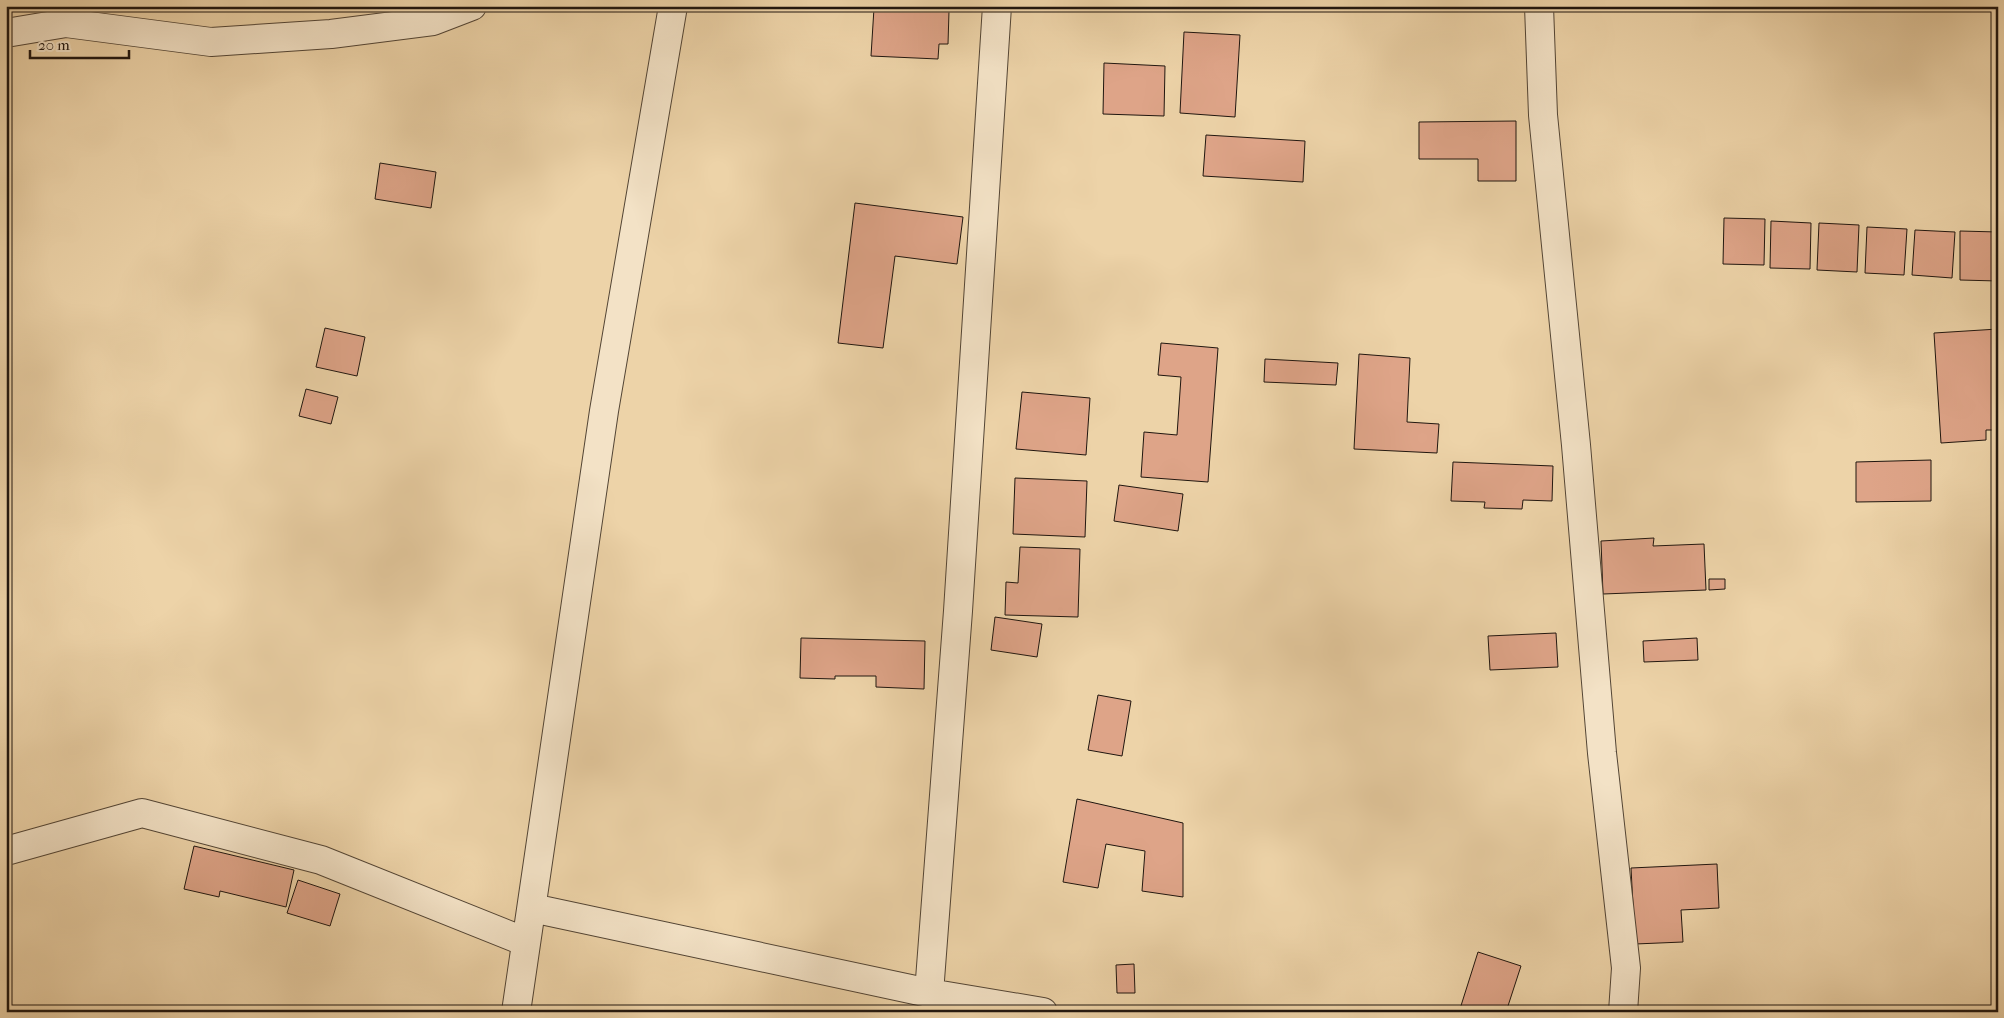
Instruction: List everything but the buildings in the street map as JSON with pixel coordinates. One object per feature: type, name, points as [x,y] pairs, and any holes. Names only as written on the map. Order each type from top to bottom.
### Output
[{"type":"street","points":[[6,33],[66,22],[211,42],[331,34],[433,21],[472,6]]},
{"type":"street","points":[[516,1012],[604,411],[673,6]]},
{"type":"street","points":[[929,993],[957,620],[997,6]]},
{"type":"street","points":[[1539,6],[1543,116],[1576,445],[1602,753],[1626,968],[1623,1012]]},
{"type":"street","points":[[6,851],[142,813],[321,860],[526,942]]},
{"type":"street","points":[[532,908],[929,993],[1042,1012]]}]
